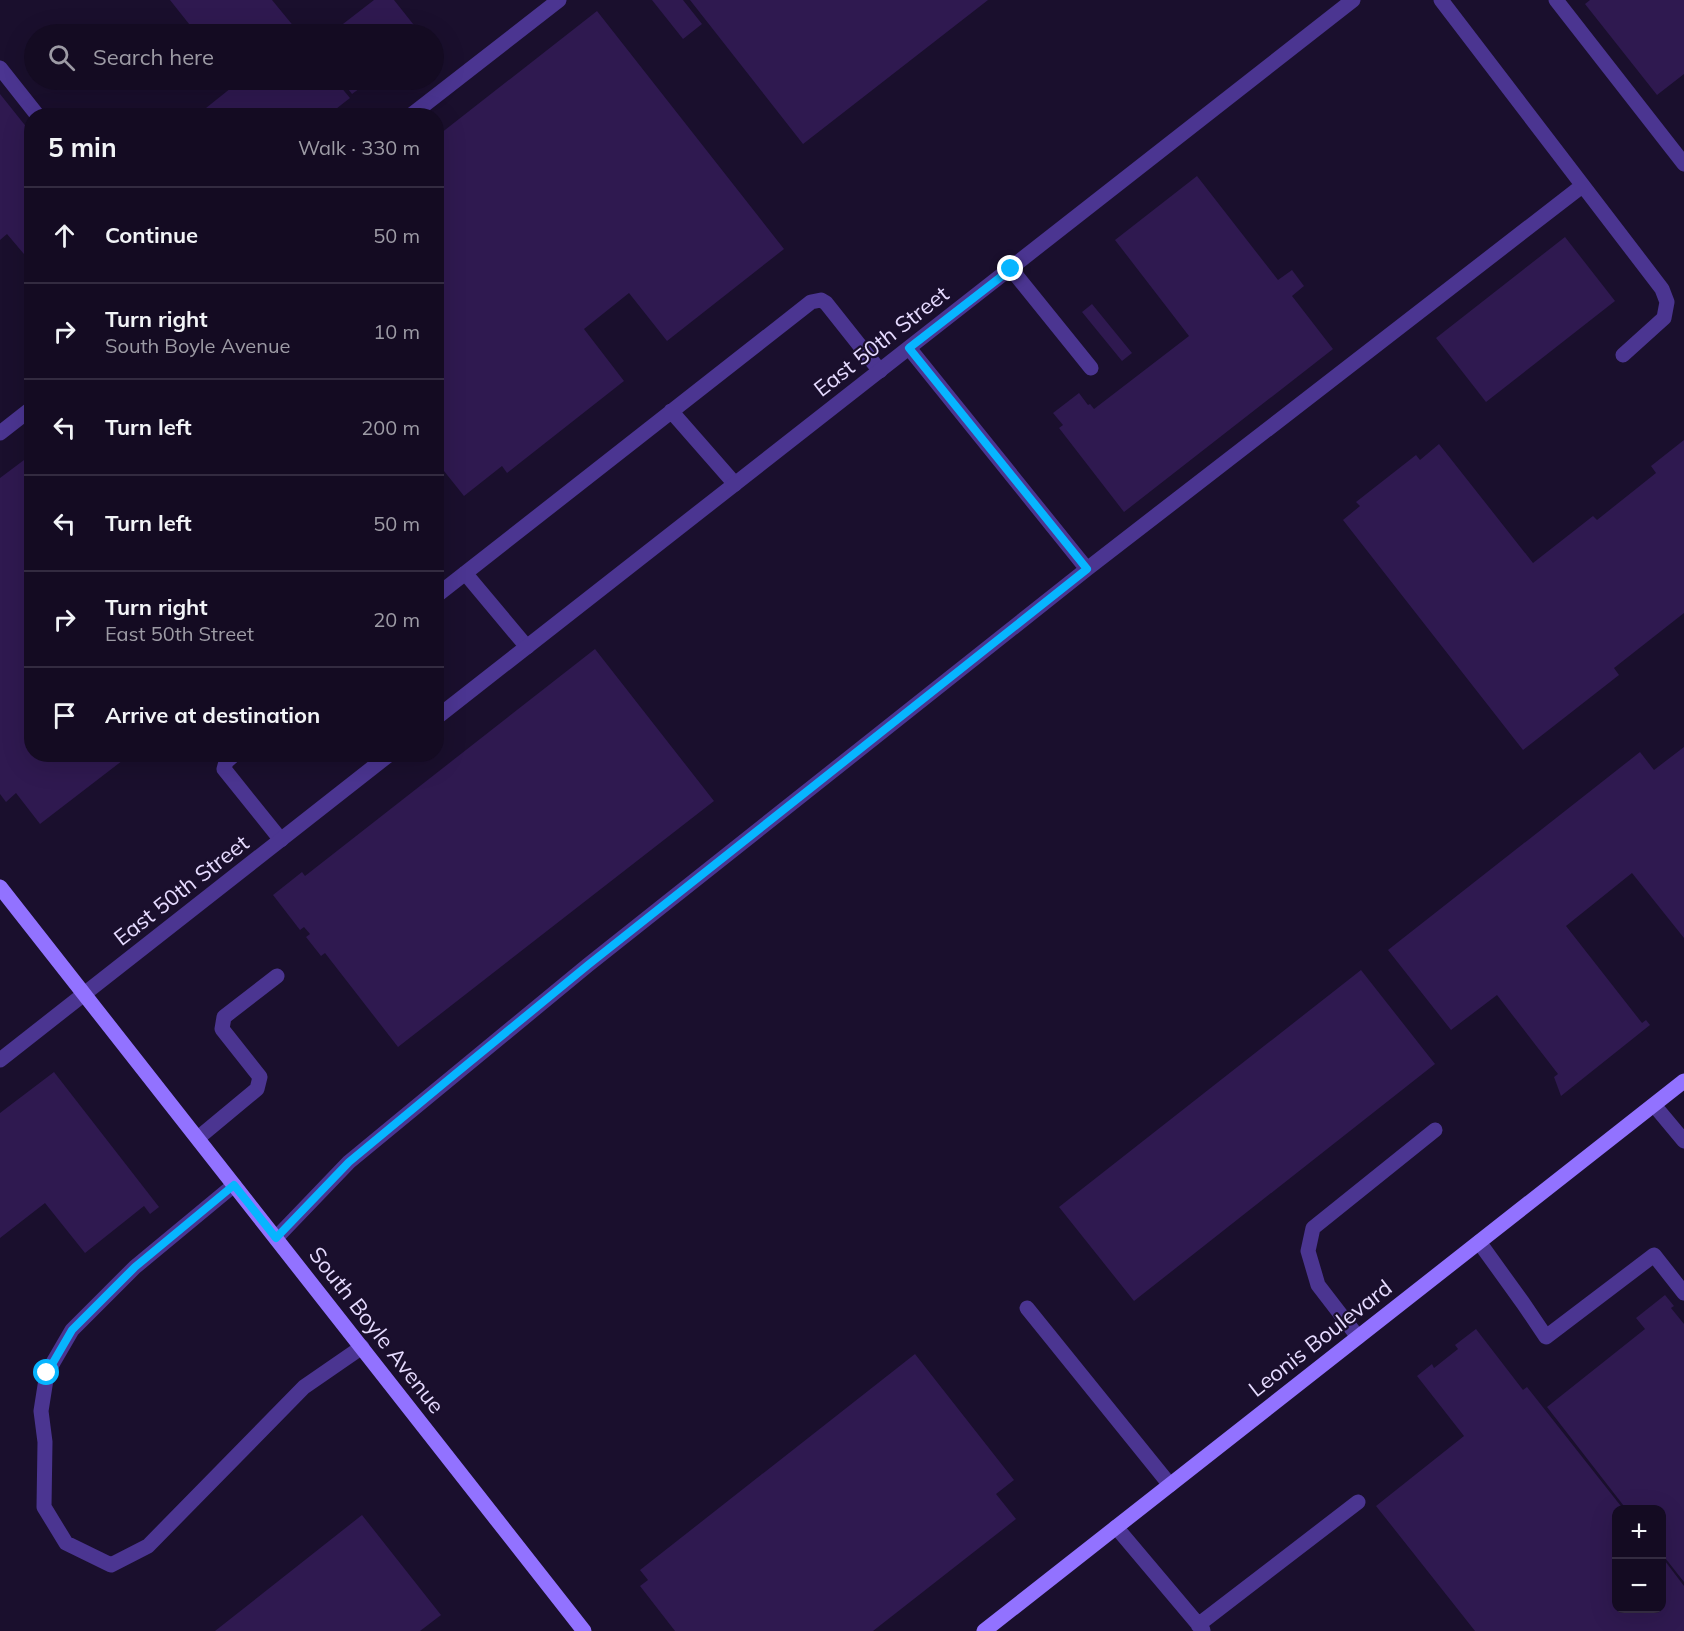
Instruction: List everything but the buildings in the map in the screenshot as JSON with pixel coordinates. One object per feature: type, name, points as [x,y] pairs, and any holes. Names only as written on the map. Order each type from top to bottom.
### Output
[{"type":"main road","name":"South Boyle Avenue","points":[[0,886],[584,1631]]},
{"type":"main road","name":"Leonis Boulevard","points":[[984,1631],[1684,1081]]},
{"type":"street","points":[[444,90],[559,0]]},
{"type":"street","name":"East 50th Street","points":[[444,712],[1353,0]]},
{"type":"street","points":[[1441,0],[1662,289],[1667,302],[1664,318],[1623,355]]},
{"type":"street","points":[[1556,0],[1684,164]]},
{"type":"street","points":[[0,68],[32,108]]},
{"type":"street","points":[[420,108],[443,90]]},
{"type":"street","points":[[276,1238],[349,1162],[588,965],[1087,569],[1582,186]]},
{"type":"street","points":[[1011,269],[1091,368]]},
{"type":"street","points":[[444,590],[812,302],[821,300],[826,303],[880,371]]},
{"type":"street","points":[[909,348],[1087,569]]},
{"type":"street","points":[[671,411],[735,484]]},
{"type":"street","points":[[0,433],[24,414]]},
{"type":"street","points":[[465,573],[527,647]]},
{"type":"street","points":[[226,762],[224,769],[281,840]]},
{"type":"street","name":"East 50th Street","points":[[0,1060],[380,762]]},
{"type":"street","points":[[198,1138],[257,1089],[260,1077],[222,1029],[224,1017],[277,976]]},
{"type":"street","points":[[1654,1104],[1684,1141]]},
{"type":"street","points":[[1358,1337],[1318,1285],[1308,1251],[1313,1228],[1435,1130]]},
{"type":"street","points":[[234,1185],[135,1267],[72,1330],[47,1373],[41,1411],[45,1442],[44,1507],[66,1543],[111,1565],[148,1546],[304,1387],[362,1347]]},
{"type":"street","points":[[1479,1242],[1545,1337],[1654,1255],[1684,1293]]},
{"type":"street","points":[[1027,1308],[1170,1485]]},
{"type":"street","points":[[1116,1527],[1201,1628],[1358,1502]]},
{"type":"route","points":[[47,1373],[72,1330],[135,1267],[234,1185],[276,1238],[349,1162],[454,1075],[588,965],[1087,569],[909,348],[1011,269]]}]
